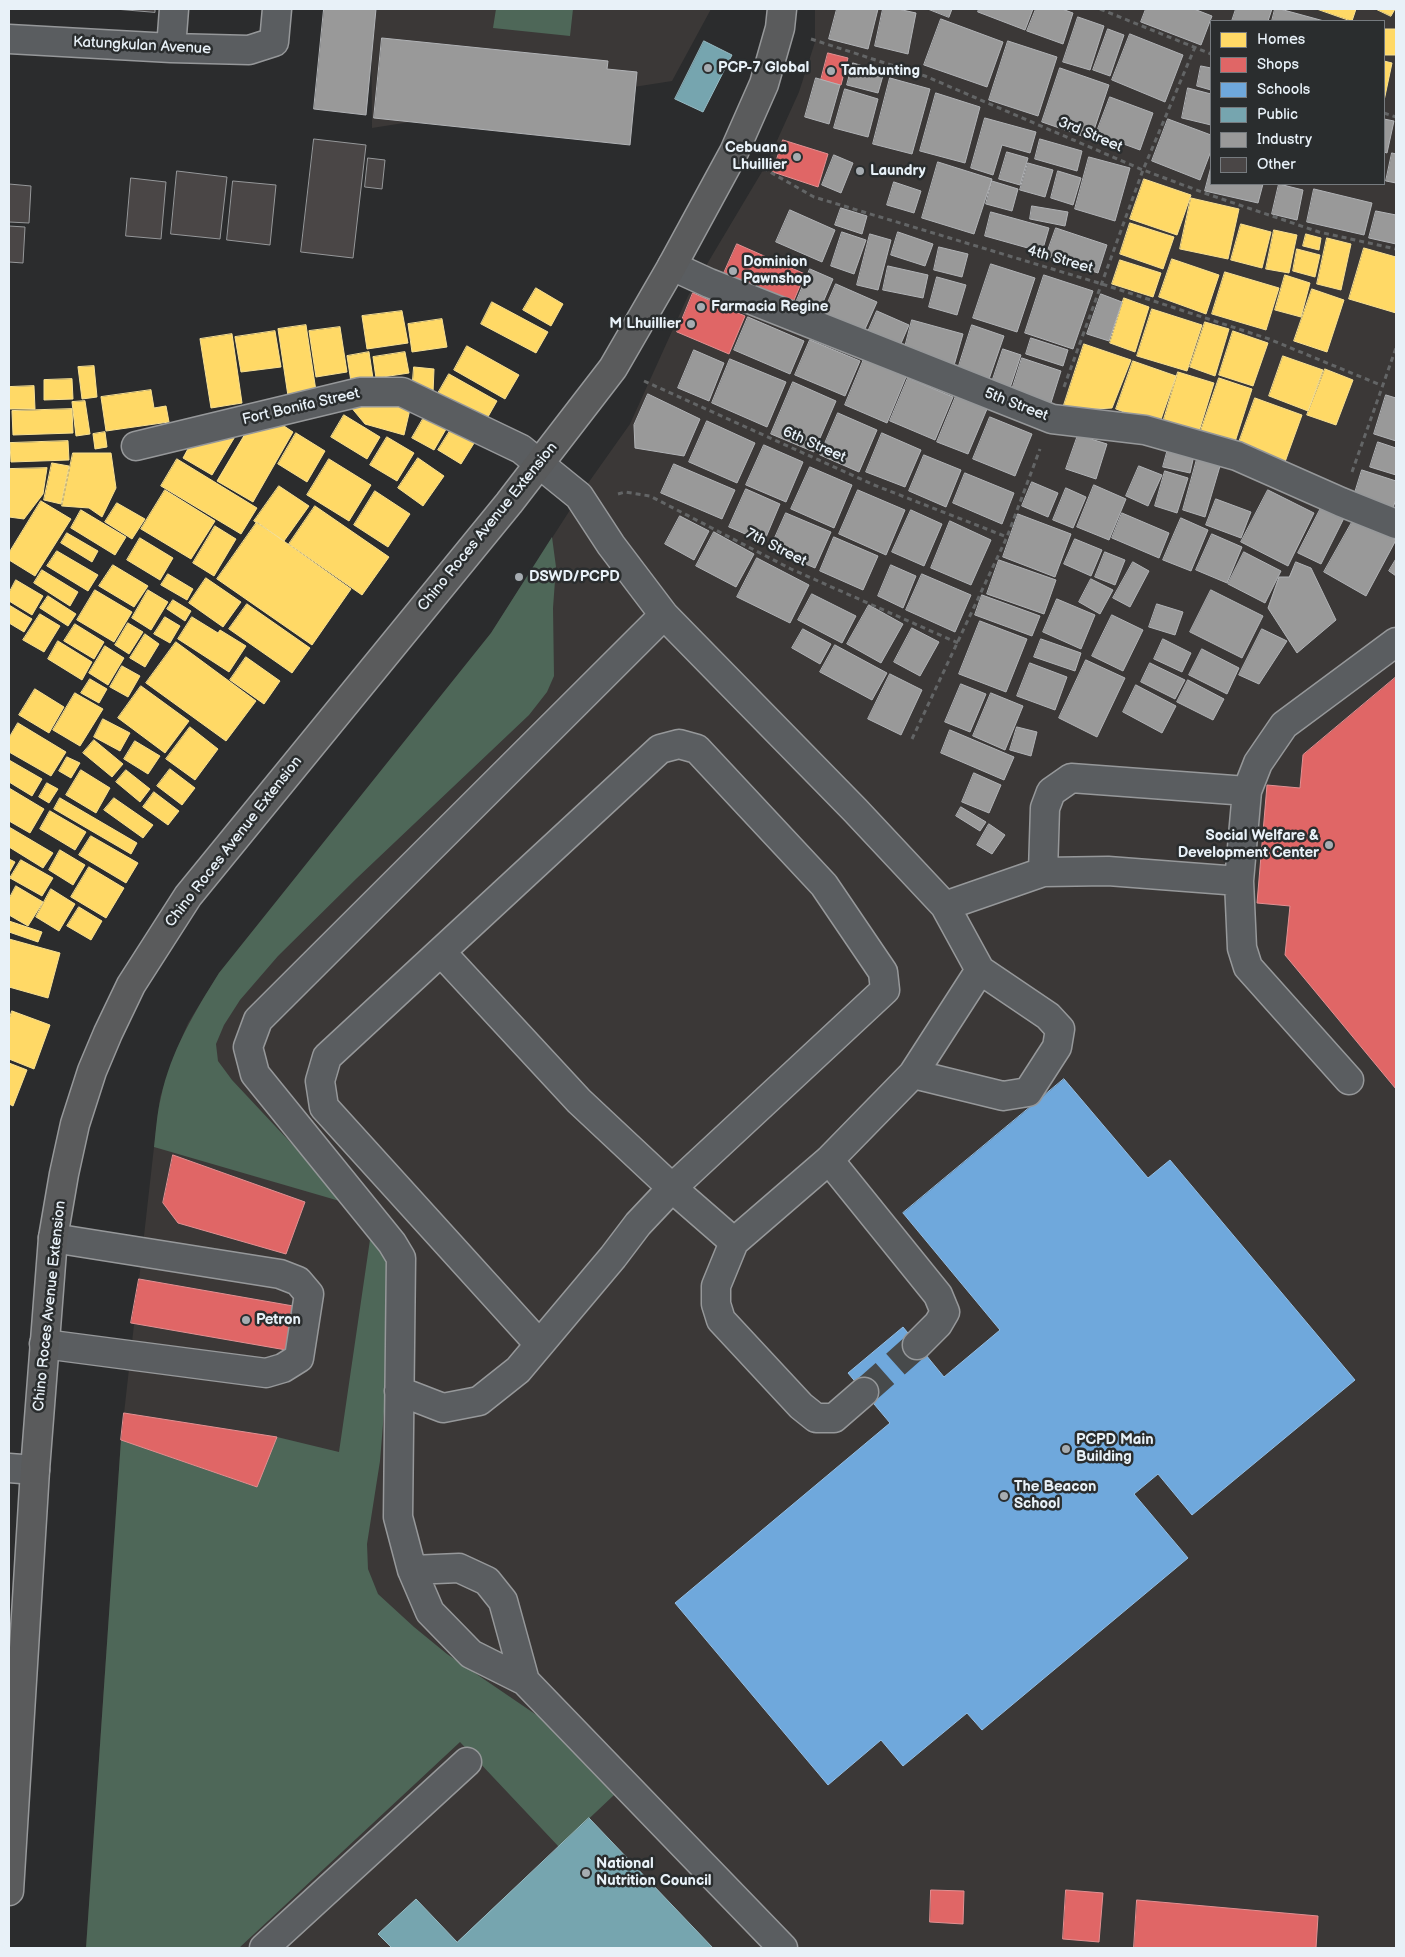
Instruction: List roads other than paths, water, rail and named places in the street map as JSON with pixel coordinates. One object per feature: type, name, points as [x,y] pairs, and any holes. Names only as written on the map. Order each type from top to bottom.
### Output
[{"type":"main road","name":"Chino Roces Avenue Extension","points":[[9,1891],[22,1469],[44,1344],[54,1238],[64,1174],[75,1124],[92,1071],[131,985],[188,896],[540,464],[613,368],[672,266],[734,152],[764,84],[781,18]]},
{"type":"street","points":[[171,48],[174,9]]},
{"type":"street","name":"Katungkulan Avenue","points":[[9,39],[171,48],[250,50],[274,42],[277,9]]},
{"type":"street","name":"5th Street","points":[[672,266],[709,283],[1052,419],[1145,430],[1237,456],[1396,524]]},
{"type":"street","name":"Fort Bonifa Street","points":[[136,446],[360,392],[402,392],[521,449],[579,496],[664,615],[855,810],[945,906],[980,970]]},
{"type":"street","points":[[664,615],[258,1020],[248,1047],[254,1074],[392,1242],[401,1258],[398,1517],[412,1570],[430,1612],[471,1654],[525,1681],[783,1948]]},
{"type":"street","points":[[1349,1080],[1248,967],[1242,948],[1239,881],[1247,791],[1258,763],[1284,725],[1396,642]]},
{"type":"street","points":[[399,1391],[443,1408],[479,1401],[518,1370],[613,1257],[638,1224],[672,1188],[885,990],[883,972],[824,885],[697,749],[679,744],[660,749],[327,1057],[320,1081],[324,1107],[539,1344]]},
{"type":"street","points":[[1044,872],[1045,808],[1051,792],[1071,778],[1247,791]]},
{"type":"street","points":[[945,906],[1044,872],[1108,871],[1239,881]]},
{"type":"street","points":[[441,952],[579,1102],[734,1242]]},
{"type":"street","points":[[864,1392],[834,1418],[816,1418],[801,1406],[721,1320],[716,1304],[716,1286],[734,1242],[829,1160],[913,1074],[980,970],[1048,1016],[1060,1029],[1057,1047],[1028,1092],[1003,1096],[913,1074]]},
{"type":"street","points":[[829,1160],[938,1295],[945,1312],[938,1324],[916,1345]]},
{"type":"street","points":[[44,1344],[266,1373],[283,1368],[299,1358],[309,1294],[298,1281],[280,1274],[54,1238]]},
{"type":"street","points":[[412,1570],[459,1568],[487,1581],[503,1602],[525,1681]]},
{"type":"street","points":[[264,1948],[467,1762]]},
{"type":"tunnel","points":[[864,1392],[917,1345]]},
{"type":"place","name":"PCP-7 Global","points":[[708,68]]},
{"type":"place","name":"Tambunting","points":[[831,71]]},
{"type":"place","name":"Cebuana Lhuillier","points":[[797,157]]},
{"type":"place","name":"Laundry","points":[[860,171]]},
{"type":"place","name":"Dominion Pawnshop","points":[[733,271]]},
{"type":"place","name":"Farmacia Regine","points":[[701,307]]},
{"type":"place","name":"M Lhuillier","points":[[691,324]]},
{"type":"place","name":"DSWD/PCPD","points":[[519,577]]},
{"type":"place","name":"Social Welfare & Development Center","points":[[1329,845]]},
{"type":"place","name":"Petron","points":[[246,1320]]},
{"type":"place","name":"PCPD Main Building","points":[[1066,1449]]},
{"type":"place","name":"The Beacon School","points":[[1004,1496]]},
{"type":"place","name":"National Nutrition Council","points":[[586,1873]]}]
